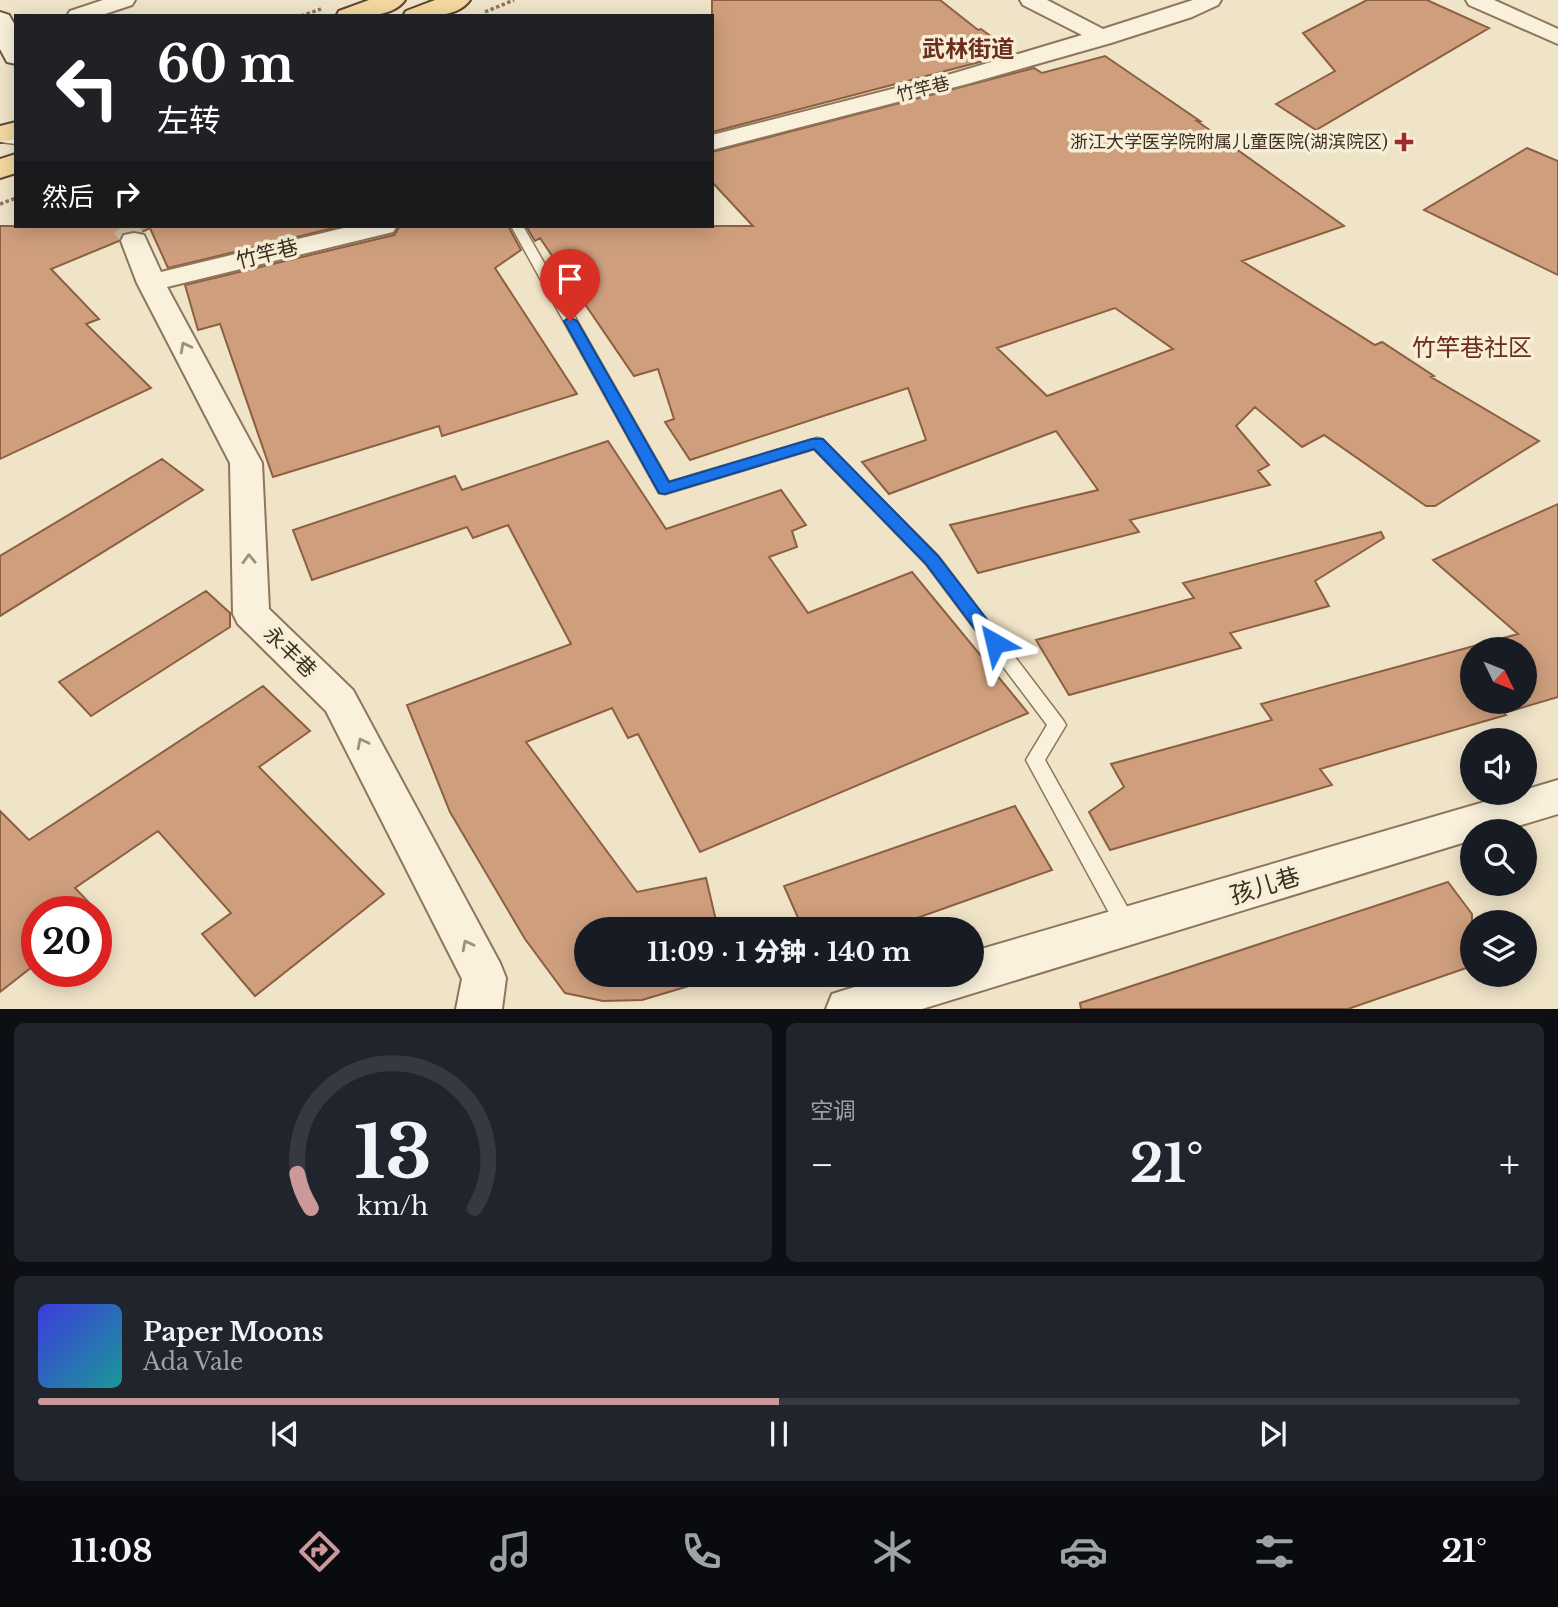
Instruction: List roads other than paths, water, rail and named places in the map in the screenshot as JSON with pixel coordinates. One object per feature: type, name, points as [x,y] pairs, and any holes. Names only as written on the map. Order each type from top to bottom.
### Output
[{"type":"main road","points":[[354,14],[393,0]]},
{"type":"main road","points":[[420,14],[458,0]]},
{"type":"street","points":[[84,14],[124,0]]},
{"type":"street","points":[[1031,0],[1103,38]]},
{"type":"street","name":"竹竿巷","points":[[714,142],[959,79],[1103,38],[1184,12],[1210,0]]},
{"type":"street","points":[[1477,0],[1558,37]]},
{"type":"street","name":"竹竿巷","points":[[151,283],[376,228]]},
{"type":"street","name":"永丰巷","points":[[134,241],[151,283],[247,463],[251,614],[340,701],[484,978],[479,1009]]},
{"type":"street","name":"孩儿巷","points":[[984,969],[1558,797]]},
{"type":"street","points":[[848,1009],[924,987]]},
{"type":"lane","points":[[518,228],[665,489],[817,443],[932,560],[1057,725],[1035,760],[1128,928]]},
{"type":"tunnel","points":[[125,228],[134,241]]},
{"type":"place","name":"浙江大学医学院附属儿童医院(湖滨院区)","points":[[1404,142]]},
{"type":"district","name":"武林街道","points":[[968,49]]},
{"type":"district","name":"竹竿巷社区","points":[[1472,348]]}]
